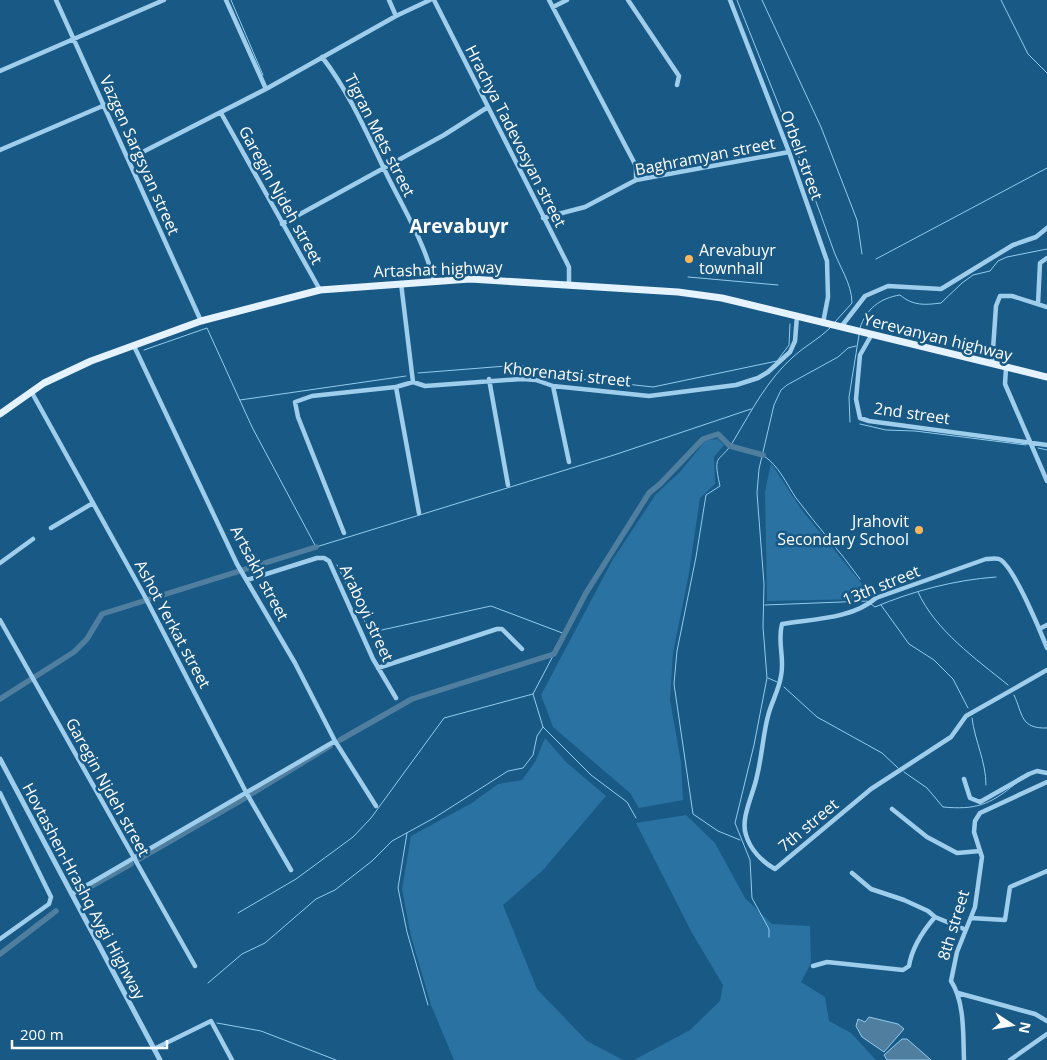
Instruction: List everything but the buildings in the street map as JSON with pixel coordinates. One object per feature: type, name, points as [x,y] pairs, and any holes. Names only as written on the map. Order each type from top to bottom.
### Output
[{"type":"main road","name":"Artashat highway","points":[[0,414],[31,391],[91,361],[201,321],[320,290],[477,279],[569,285],[702,295],[823,323]]},
{"type":"main road","name":"Yerevanyan highway","points":[[823,323],[1047,378]]},
{"type":"street","name":"Vazgen Sargsyan street","points":[[56,0],[201,321]]},
{"type":"street","points":[[0,71],[164,0]]},
{"type":"street","points":[[226,0],[266,89]]},
{"type":"street","points":[[389,0],[396,16]]},
{"type":"street","points":[[129,159],[221,113],[396,16],[430,0]]},
{"type":"street","name":"Hrachya Tadevosyan street","points":[[434,0],[569,267],[569,285]]},
{"type":"street","points":[[549,0],[636,166],[636,180]]},
{"type":"street","points":[[553,7],[566,0]]},
{"type":"street","points":[[628,0],[679,76],[677,85]]},
{"type":"street","name":"Orbeli street","points":[[730,0],[790,152],[827,261],[828,297],[823,323]]},
{"type":"street","name":"Tigran Mets street","points":[[322,57],[337,76],[384,168],[430,263],[434,281]]},
{"type":"street","points":[[0,150],[105,105]]},
{"type":"street","points":[[282,224],[384,168],[488,107]]},
{"type":"street","name":"Garegin Njdeh street","points":[[221,113],[320,290]]},
{"type":"street","name":"Baghramyan street","points":[[543,218],[584,207],[636,180],[790,152]]},
{"type":"street","points":[[842,327],[865,296],[888,286],[941,289],[1013,245],[1036,237],[1047,228]]},
{"type":"street","points":[[1038,304],[1040,263],[1047,258]]},
{"type":"street","points":[[401,284],[413,382]]},
{"type":"street","points":[[992,364],[996,306],[1000,296],[1012,296],[1047,307]]},
{"type":"street","name":"Khorenatsi street","points":[[344,533],[298,417],[296,402],[335,393],[396,387],[413,382],[426,386],[489,379],[529,379],[554,386],[664,395],[736,385],[753,380],[768,372],[790,352],[795,341],[797,316]]},
{"type":"street","name":"2nd street","points":[[872,334],[860,355],[856,399],[860,418],[869,421],[1047,445]]},
{"type":"street","name":"Artsakh street","points":[[134,346],[237,564],[295,663],[335,741],[376,806]]},
{"type":"street","points":[[1006,368],[1005,384],[1047,481]]},
{"type":"street","points":[[489,379],[508,485]]},
{"type":"street","points":[[554,386],[569,462]]},
{"type":"street","points":[[396,387],[419,513]]},
{"type":"street","name":"Ashot Yerkat street","points":[[31,391],[150,605],[247,794],[291,870]]},
{"type":"street","points":[[51,528],[93,503]]},
{"type":"street","points":[[0,563],[33,539]]},
{"type":"street","name":"Araboyi street","points":[[247,580],[316,558],[324,558],[329,561],[378,668],[396,698]]},
{"type":"street","name":"13th street","points":[[782,624],[846,614],[870,604],[876,598],[986,558],[999,558],[1006,564],[1039,629]]},
{"type":"street","name":"Garegin Njdeh street","points":[[0,620],[32,674],[194,966]]},
{"type":"street","name":"7th street","points":[[782,624],[779,636],[782,662],[781,677],[768,717],[757,777],[746,821],[745,834],[764,863],[775,869],[871,790],[951,737],[966,716],[1047,670]]},
{"type":"street","points":[[1047,624],[1039,629],[1047,648]]},
{"type":"street","points":[[378,668],[497,629],[502,630],[522,649]]},
{"type":"street","points":[[72,894],[247,794],[335,741]]},
{"type":"street","name":"Hovtashen-Hrashq Aygi Highway","points":[[0,759],[160,1060]]},
{"type":"street","points":[[964,779],[970,798],[980,802],[1029,774],[1037,771],[1047,773]]},
{"type":"street","name":"8th street","points":[[964,1060],[958,993],[951,982],[952,967],[964,929],[975,907],[981,866],[980,852],[974,832],[975,821],[980,813],[1047,782]]},
{"type":"street","points":[[0,793],[52,897],[49,904],[0,939]]},
{"type":"street","points":[[892,809],[927,837],[957,853],[980,852]]},
{"type":"street","points":[[971,918],[1005,920],[1010,887],[1047,871]]},
{"type":"street","points":[[852,873],[871,889],[904,900],[928,911],[935,917],[964,929]]},
{"type":"street","points":[[813,966],[827,962],[903,970],[909,966],[911,953],[924,929],[935,917]]},
{"type":"street","points":[[958,993],[1035,1014],[1047,1021]]},
{"type":"street","points":[[154,1049],[211,1021],[232,1060]]},
{"type":"street","points":[[1010,1060],[1047,1034]]},
{"type":"shaded area","points":[[718,439],[724,445],[714,457],[715,484],[700,498],[689,573],[673,653],[670,700],[681,763],[683,800],[639,808],[630,793],[553,727],[541,695],[612,561],[656,494],[680,472],[706,440]]},
{"type":"shaded area","points":[[771,463],[801,509],[862,584],[863,599],[767,601],[765,492]]},
{"type":"shaded area","points":[[545,738],[566,762],[606,796],[543,870],[503,905],[537,989],[587,1041],[623,1060],[454,1060],[431,1005],[411,936],[402,889],[411,836],[472,803],[498,784],[522,780],[535,762]]},
{"type":"shaded area","points":[[686,815],[715,843],[745,898],[772,924],[810,926],[811,963],[801,982],[825,997],[829,1021],[851,1033],[876,1060],[634,1060],[690,1030],[720,1001],[723,985],[692,933],[636,823]]},
{"type":"shaded area","points":[[869,1017],[898,1024],[904,1029],[884,1052],[862,1037],[856,1026],[858,1019],[865,1022]]},
{"type":"shaded area","points":[[902,1039],[907,1039],[931,1060],[887,1060],[884,1055]]},
{"type":"waterway","points":[[231,0],[263,75]]},
{"type":"waterway","points":[[737,0],[850,288],[852,303],[834,323]]},
{"type":"waterway","points":[[762,0],[821,127],[857,220],[862,254]]},
{"type":"waterway","points":[[1001,0],[1028,54],[1047,73]]},
{"type":"waterway","points":[[876,259],[1047,168]]},
{"type":"waterway","points":[[860,328],[870,310],[880,302],[893,296],[900,295],[919,304],[941,303],[962,283],[973,275],[990,271],[998,261],[1007,257],[1047,249]]},
{"type":"waterway","points":[[688,277],[778,285]]},
{"type":"waterway","points":[[418,373],[519,365],[580,379],[653,387],[777,361],[789,345],[790,324]]},
{"type":"waterway","points":[[144,350],[207,328],[252,427],[316,547],[614,455],[751,409]]},
{"type":"waterway","points":[[740,840],[718,831],[693,814],[674,684],[677,651],[706,495],[720,486],[717,462],[729,448],[761,396],[784,365],[830,328]]},
{"type":"waterway","points":[[850,422],[849,397],[859,335]]},
{"type":"waterway","points":[[769,937],[769,929],[752,898],[750,860],[735,823],[754,745],[767,678],[763,627],[764,584],[757,493],[759,469],[774,405],[781,390],[838,357],[848,348],[856,346]]},
{"type":"waterway","points":[[240,400],[406,376]]},
{"type":"waterway","points":[[860,424],[886,430],[915,431],[1026,445]]},
{"type":"waterway","points":[[340,740],[412,699],[554,654],[586,593],[649,493],[703,439],[718,434],[730,446],[763,455]]},
{"type":"waterway","points":[[1038,448],[1047,450]]},
{"type":"waterway","points":[[764,456],[778,470],[796,498],[860,579]]},
{"type":"waterway","points":[[0,699],[74,652],[87,639],[102,614],[316,547]]},
{"type":"waterway","points":[[337,565],[368,628],[377,631],[491,606],[565,634]]},
{"type":"waterway","points":[[765,605],[867,601],[875,607],[934,587],[996,577]]},
{"type":"waterway","points":[[918,592],[925,606],[957,643],[1008,685]]},
{"type":"waterway","points":[[881,605],[909,644],[934,660],[953,679],[968,708]]},
{"type":"waterway","points":[[238,913],[296,879],[353,837],[371,818],[444,718],[533,694],[554,654]]},
{"type":"waterway","points":[[768,678],[777,682]]},
{"type":"waterway","points":[[784,687],[817,717],[882,753],[898,768]]},
{"type":"waterway","points":[[208,983],[242,954],[265,943],[316,899],[335,890],[372,861],[392,841],[434,818],[508,771],[523,768],[533,755],[537,736],[543,727],[533,694]]},
{"type":"waterway","points":[[1014,695],[1021,714],[1027,723],[1038,728],[1047,728]]},
{"type":"waterway","points":[[972,718],[986,776],[986,785]]},
{"type":"waterway","points":[[543,727],[591,775],[627,802],[636,818]]},
{"type":"waterway","points":[[251,794],[330,746]]},
{"type":"waterway","points":[[904,772],[927,788],[943,807],[973,807],[998,797],[1015,784]]},
{"type":"waterway","points":[[139,859],[245,798]]},
{"type":"waterway","points":[[407,833],[398,888],[407,932],[428,1005]]},
{"type":"waterway","points":[[86,889],[131,864]]},
{"type":"waterway","points":[[0,954],[56,911]]},
{"type":"waterway","points":[[217,1023],[261,1031],[336,1060]]},
{"type":"place","name":"Arevabuyr townhall","points":[[689,259]]},
{"type":"place","name":"Jrahovit Secondary School","points":[[919,530]]},
{"type":"district","name":"Arevabuyr","points":[[459,226]]}]
